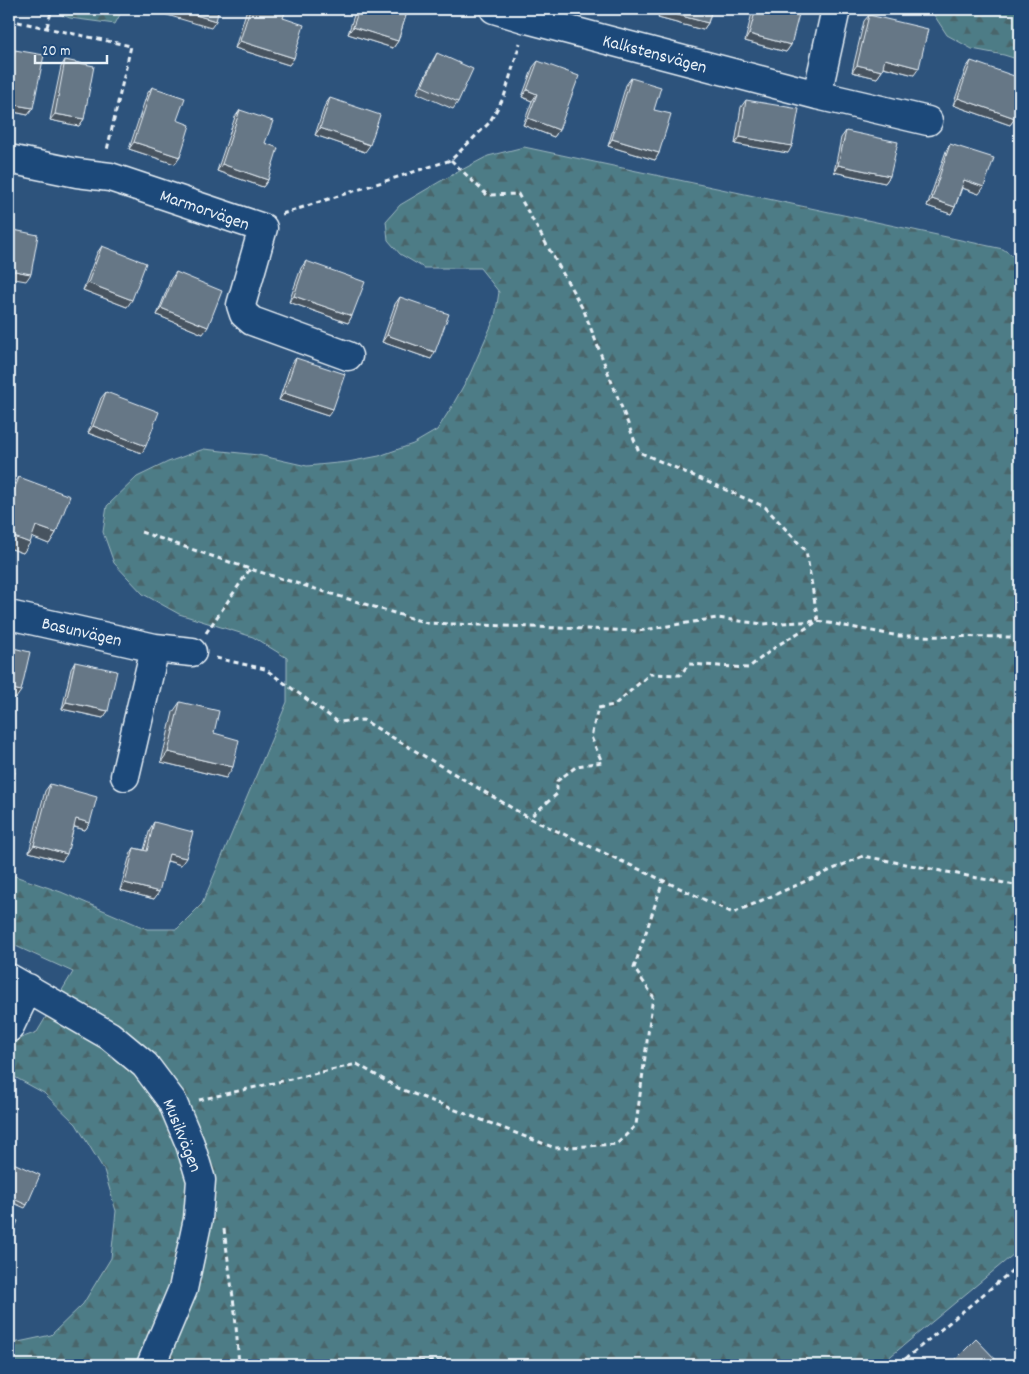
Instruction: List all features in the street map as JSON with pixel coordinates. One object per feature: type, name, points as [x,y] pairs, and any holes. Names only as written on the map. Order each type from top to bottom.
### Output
[{"type":"street","name":"Kalkstensvägen","points":[[494,9],[817,96],[928,121]]},
{"type":"street","points":[[817,96],[836,9]]},
{"type":"street","name":"Marmorvägen","points":[[9,159],[77,173],[110,177],[263,228],[241,305],[244,314],[252,321],[348,356]]},
{"type":"street","name":"Basunvägen","points":[[9,614],[155,648],[192,652]]},
{"type":"street","points":[[125,776],[155,648]]},
{"type":"street","points":[[9,1028],[18,983]]},
{"type":"street","name":"Musikvägen","points":[[18,983],[110,1036],[145,1065],[172,1101],[190,1144],[201,1180],[198,1219],[183,1289],[151,1365]]},
{"type":"path","points":[[46,27],[52,9]]},
{"type":"path","points":[[263,228],[283,213],[451,160],[489,123],[504,97],[527,19]]},
{"type":"path","points":[[9,20],[131,46],[102,176]]},
{"type":"path","points":[[451,160],[488,195],[518,194],[584,310],[639,452],[765,507],[806,551],[818,621]]},
{"type":"path","points":[[141,532],[250,569],[427,623],[638,631],[717,618],[762,624],[818,621],[899,636],[1020,637]]},
{"type":"path","points":[[250,569],[192,652],[265,669],[338,722],[363,720],[529,818],[733,914],[863,856],[1020,886]]},
{"type":"path","points":[[529,818],[557,794],[557,781],[570,771],[577,766],[602,762],[591,737],[598,708],[614,706],[650,674],[680,675],[689,664],[748,668],[778,645],[818,621]]},
{"type":"path","points":[[194,1101],[357,1064],[398,1088],[555,1148],[617,1144],[636,1124],[653,996],[634,968],[664,881]]},
{"type":"path","points":[[898,1365],[1020,1264]]},
{"type":"path","points":[[302,1365],[432,1361],[482,1365]]},
{"type":"green space","points":[[47,9],[123,9],[115,24],[70,18]]},
{"type":"green space","points":[[932,9],[1020,9],[1020,60],[972,49],[947,35]]},
{"type":"green space","points":[[524,147],[1003,249],[1020,261],[1020,1249],[880,1365],[9,1365],[9,1344],[51,1335],[83,1304],[111,1258],[116,1211],[104,1170],[76,1124],[44,1093],[9,1074],[10,1042],[37,1032],[73,972],[9,943],[9,874],[61,892],[147,929],[177,929],[202,904],[287,702],[287,658],[253,637],[179,614],[143,594],[114,563],[103,532],[107,506],[137,477],[168,462],[204,449],[258,455],[307,466],[348,462],[379,456],[413,444],[437,430],[470,374],[495,317],[499,292],[480,268],[424,268],[400,254],[388,240],[386,221],[400,205],[439,182],[488,156]]},
{"type":"building","points":[[175,9],[219,9],[216,21]]},
{"type":"building","points":[[250,9],[286,9],[283,18],[304,25],[294,58],[240,41]]},
{"type":"building","points":[[359,9],[408,9],[398,41],[353,27]]},
{"type":"building","points":[[664,9],[712,9],[708,23],[663,11]]},
{"type":"building","points":[[756,9],[800,10],[791,45],[749,34]]},
{"type":"building","points":[[869,15],[928,29],[919,68],[885,59],[882,71],[857,65]]},
{"type":"building","points":[[15,50],[44,55],[33,108],[9,104],[9,81]]},
{"type":"building","points":[[437,53],[473,69],[458,102],[422,86]]},
{"type":"building","points":[[65,60],[94,66],[84,119],[55,114]]},
{"type":"building","points":[[538,61],[579,76],[559,130],[528,118],[537,94],[527,90]]},
{"type":"building","points":[[971,61],[1020,78],[1020,104],[1015,118],[958,98]]},
{"type":"building","points":[[631,78],[661,87],[654,110],[671,114],[659,153],[612,139]]},
{"type":"building","points":[[152,87],[185,98],[177,120],[190,125],[180,157],[134,142]]},
{"type":"building","points":[[330,98],[380,115],[370,145],[320,128]]},
{"type":"building","points":[[746,100],[799,109],[792,146],[740,137]]},
{"type":"building","points":[[240,110],[273,121],[265,143],[278,148],[268,180],[222,164]]},
{"type":"building","points":[[846,131],[898,142],[890,176],[838,165]]},
{"type":"building","points":[[950,144],[994,158],[984,187],[964,180],[955,207],[932,199]]},
{"type":"building","points":[[9,229],[38,235],[31,274],[9,270]]},
{"type":"building","points":[[102,246],[146,263],[132,300],[88,283]]},
{"type":"building","points":[[306,261],[365,282],[352,316],[294,296]]},
{"type":"building","points":[[176,272],[222,291],[208,327],[161,308]]},
{"type":"building","points":[[400,297],[449,314],[435,352],[387,335]]},
{"type":"building","points":[[296,358],[345,374],[333,409],[284,393]]},
{"type":"building","points":[[106,392],[159,412],[146,446],[93,426]]},
{"type":"building","points":[[19,477],[70,496],[56,533],[36,526],[30,543],[9,535],[9,505]]},
{"type":"building","points":[[9,647],[30,652],[21,691],[9,688]]},
{"type":"building","points":[[75,662],[117,671],[108,711],[66,702]]},
{"type":"building","points":[[180,702],[219,711],[214,733],[239,740],[233,767],[168,752]]},
{"type":"building","points":[[9,771],[15,772],[9,796]]},
{"type":"building","points":[[50,784],[97,797],[90,823],[76,819],[67,854],[34,845]]},
{"type":"building","points":[[154,822],[193,832],[186,858],[169,854],[159,892],[125,883],[134,848],[147,851]]},
{"type":"building","points":[[9,1161],[40,1175],[27,1205],[9,1197]]},
{"type":"building","points":[[9,1216],[18,1221],[9,1241]]},
{"type":"building","points":[[976,1339],[1001,1365],[960,1365],[955,1360]]}]
